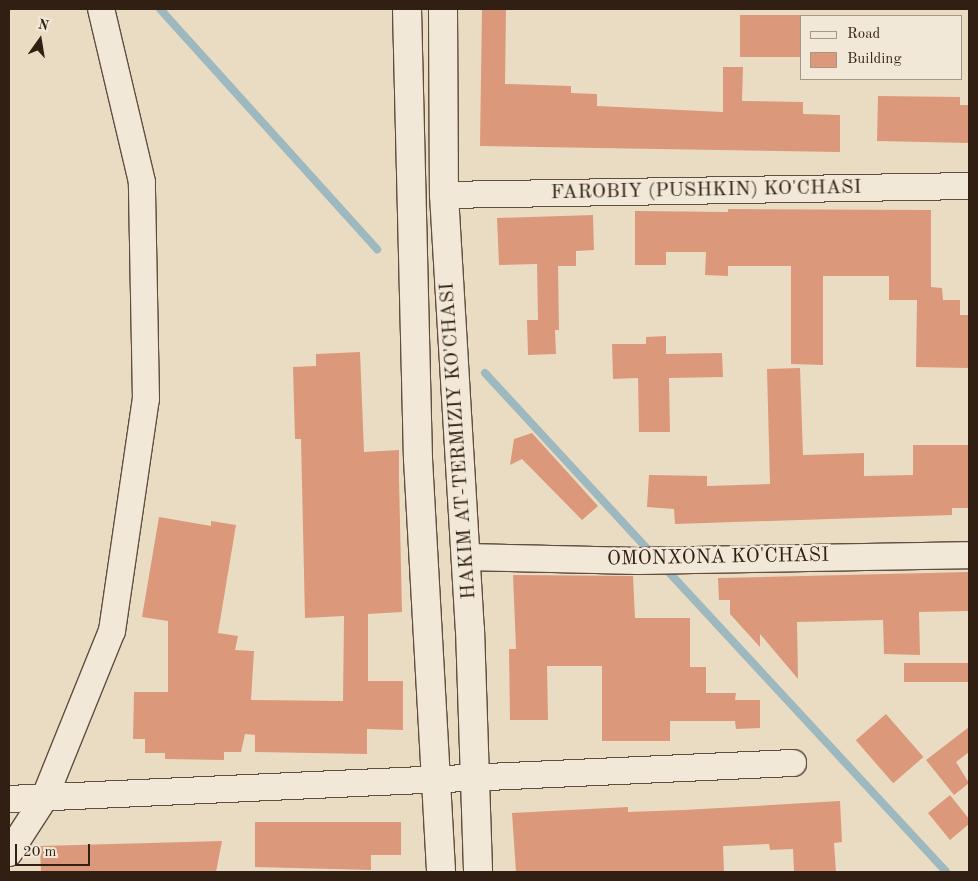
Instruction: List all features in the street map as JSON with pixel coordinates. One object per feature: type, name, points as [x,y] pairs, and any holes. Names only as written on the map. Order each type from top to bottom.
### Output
[{"type":"main road","name":"HAKIM AT-TERMIZIY KO'CHASI","points":[[407,9],[418,459],[438,778],[441,872]]},
{"type":"main road","name":"HAKIM AT-TERMIZIY KO'CHASI","points":[[443,9],[444,195],[477,776],[478,872]]},
{"type":"street","points":[[9,852],[44,799],[112,632],[146,399],[142,182],[101,9]]},
{"type":"street","name":"FAROBIY (PUSHKIN) KO'CHASI","points":[[444,195],[969,186]]},
{"type":"street","name":"OMONXONA KO'CHASI","points":[[466,557],[638,561],[969,555]]},
{"type":"street","points":[[9,799],[44,799],[477,776],[793,763]]},
{"type":"building","points":[[482,9],[506,9],[505,84],[571,86],[571,93],[597,94],[597,106],[723,112],[723,67],[743,67],[742,101],[803,102],[803,114],[840,115],[840,152],[480,146]]},
{"type":"building","points":[[740,15],[800,15],[800,57],[740,57]]},
{"type":"building","points":[[878,96],[960,97],[960,105],[969,105],[969,143],[877,141]]},
{"type":"building","points":[[728,209],[931,210],[931,287],[942,288],[943,300],[960,300],[960,315],[969,315],[969,368],[916,367],[917,300],[889,300],[889,276],[823,276],[823,365],[791,364],[791,266],[728,266],[728,276],[705,275],[706,252],[666,252],[666,265],[635,265],[635,211],[728,212]]},
{"type":"building","points":[[593,215],[594,250],[576,251],[576,266],[558,266],[559,330],[555,330],[556,354],[528,355],[527,320],[538,320],[537,264],[499,265],[497,218]]},
{"type":"building","points":[[666,336],[666,354],[722,353],[723,377],[669,378],[670,432],[639,432],[638,378],[613,379],[612,344],[646,344],[646,337]]},
{"type":"building","points":[[360,352],[364,452],[399,450],[402,612],[368,614],[368,681],[403,681],[403,730],[367,729],[367,754],[255,752],[255,735],[245,734],[241,752],[224,752],[224,760],[165,759],[165,753],[145,753],[145,739],[133,739],[134,692],[168,692],[168,621],[142,617],[159,517],[211,526],[211,521],[236,525],[218,633],[238,636],[235,650],[254,651],[251,700],[343,701],[344,616],[305,618],[301,439],[295,439],[293,367],[316,366],[316,354]]},
{"type":"building","points":[[800,368],[803,455],[864,453],[864,476],[913,475],[913,445],[969,445],[969,508],[952,508],[952,515],[675,524],[674,509],[647,507],[649,475],[707,476],[707,486],[770,484],[767,369]]},
{"type":"building","points":[[532,433],[598,506],[582,520],[522,459],[510,465],[514,439]]},
{"type":"building","points":[[969,572],[969,611],[919,612],[920,655],[884,654],[883,620],[797,622],[798,679],[760,634],[760,647],[730,614],[730,600],[719,600],[718,578]]},
{"type":"building","points":[[513,575],[633,576],[635,618],[690,618],[690,667],[706,667],[706,693],[736,693],[735,700],[760,700],[760,728],[736,729],[735,721],[670,721],[670,741],[602,741],[602,666],[547,666],[548,720],[510,720],[509,649],[516,649]]},
{"type":"building","points":[[904,663],[969,663],[969,682],[904,682]]},
{"type":"building","points":[[886,714],[923,757],[893,783],[856,740]]},
{"type":"building","points":[[969,727],[969,752],[956,762],[969,783],[954,795],[926,760]]},
{"type":"building","points":[[950,795],[969,819],[969,824],[950,840],[928,813]]},
{"type":"building","points":[[840,801],[842,842],[834,843],[836,872],[794,872],[793,849],[770,850],[769,844],[723,846],[724,872],[516,872],[512,813],[628,807],[628,812],[684,810]]},
{"type":"building","points":[[255,822],[401,822],[401,855],[371,855],[371,870],[255,867]]},
{"type":"building","points":[[222,841],[216,872],[41,872],[40,846]]},
{"type":"waterway","points":[[160,9],[377,249]]},
{"type":"waterway","points":[[485,373],[653,555]]},
{"type":"waterway","points":[[664,567],[946,872]]}]
